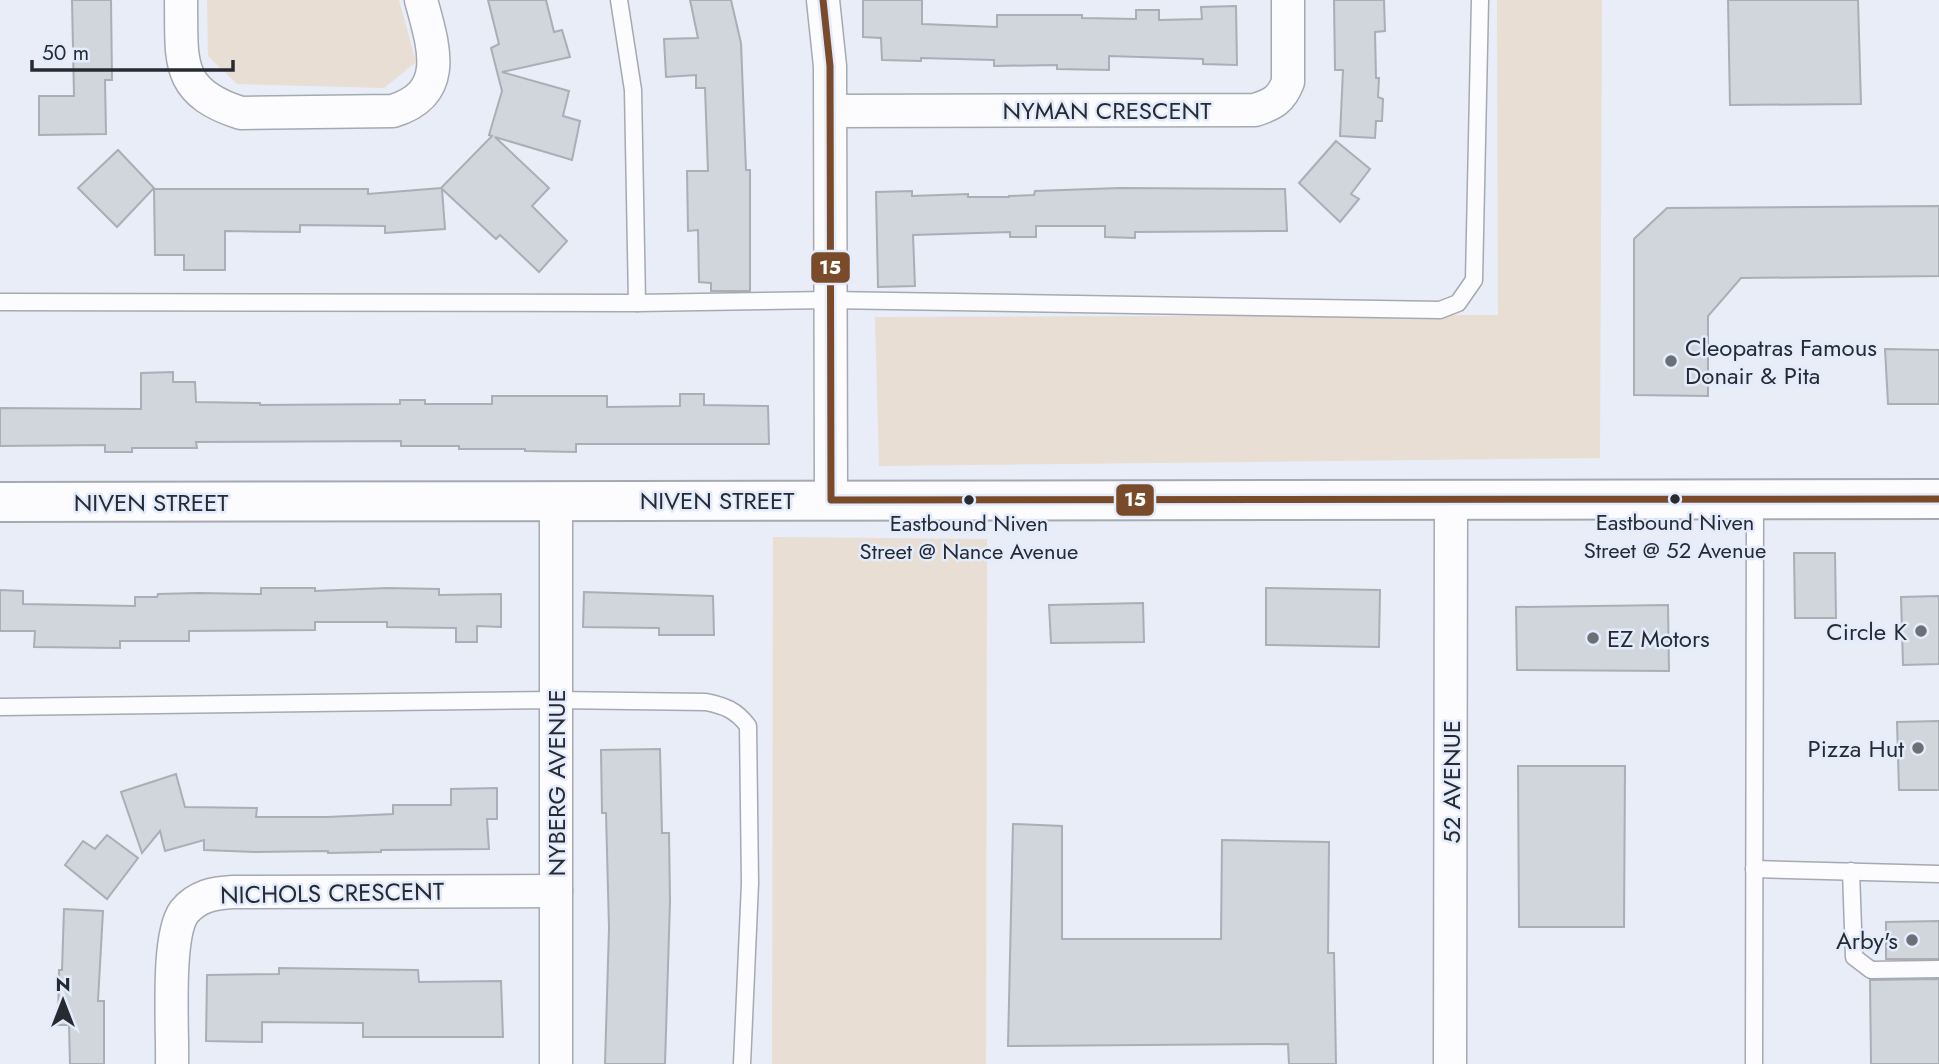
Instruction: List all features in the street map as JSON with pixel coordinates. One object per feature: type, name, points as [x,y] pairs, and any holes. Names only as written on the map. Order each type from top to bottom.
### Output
[{"type":"street","points":[[181,0],[182,59],[188,79],[201,94],[219,106],[241,113],[393,111],[409,106],[428,89],[433,73],[432,43],[421,0]]},
{"type":"street","points":[[823,0],[828,34],[831,111],[831,500]]},
{"type":"street","name":"NYMAN CRESCENT","points":[[831,111],[1255,110],[1277,102],[1288,82],[1288,0]]},
{"type":"street","name":"52 AVENUE","points":[[1450,1064],[1451,499]]},
{"type":"street","name":"NIVEN STREET","points":[[0,502],[1939,499]]},
{"type":"street","name":"NYBERG AVENUE","points":[[556,501],[556,1064]]},
{"type":"street","name":"NICHOLS CRESCENT","points":[[172,1064],[174,942],[182,915],[201,898],[216,893],[233,892],[556,891]]},
{"type":"lane","points":[[619,0],[633,90],[637,303]]},
{"type":"lane","points":[[0,302],[637,303],[829,300],[1440,310],[1458,303],[1474,280],[1480,0]]},
{"type":"lane","points":[[1754,1064],[1755,499]]},
{"type":"lane","points":[[0,707],[555,700],[706,702],[723,705],[738,713],[748,726],[750,883],[742,1064]]},
{"type":"lane","points":[[1755,869],[1939,874]]},
{"type":"lane","points":[[1851,871],[1854,957],[1871,970],[1939,969]]},
{"type":"shaded area","points":[[207,0],[399,0],[416,62],[384,88],[237,84],[208,56]]},
{"type":"shaded area","points":[[1497,0],[1602,0],[1600,458],[879,466],[875,317],[1498,315]]},
{"type":"shaded area","points":[[773,537],[987,539],[986,1064],[772,1064]]},
{"type":"building","points":[[72,0],[111,0],[112,80],[105,80],[106,134],[39,135],[39,96],[74,96]]},
{"type":"building","points":[[488,0],[546,0],[554,32],[562,30],[570,57],[502,72],[569,91],[563,116],[580,121],[572,160],[495,137],[549,188],[532,206],[567,241],[539,272],[500,235],[496,239],[442,189],[445,229],[385,233],[385,226],[300,225],[300,232],[225,231],[225,270],[184,270],[184,255],[155,255],[154,189],[368,189],[368,194],[441,188],[492,136],[489,135],[502,91],[491,48],[499,44]]},
{"type":"building","points":[[690,0],[731,0],[741,43],[746,170],[750,170],[750,291],[711,291],[711,283],[699,282],[698,230],[688,231],[687,171],[708,171],[705,88],[696,88],[696,75],[666,77],[664,39],[698,38]]},
{"type":"building","points":[[863,0],[922,0],[922,24],[997,27],[997,15],[1082,15],[1082,18],[1136,19],[1136,10],[1159,10],[1159,20],[1202,19],[1201,7],[1236,6],[1237,65],[1203,64],[1203,59],[1109,56],[1109,70],[1057,69],[1057,65],[994,66],[994,60],[882,60],[881,38],[863,37]]},
{"type":"building","points":[[1334,0],[1384,0],[1385,31],[1375,32],[1378,97],[1383,99],[1382,121],[1376,121],[1375,138],[1340,136],[1343,70],[1335,70]]},
{"type":"building","points":[[1728,0],[1858,0],[1861,104],[1730,105]]},
{"type":"building","points":[[1336,141],[1370,169],[1351,194],[1359,199],[1340,222],[1299,183]]},
{"type":"building","points":[[118,150],[154,188],[117,227],[78,188]]},
{"type":"building","points":[[1120,188],[1285,189],[1287,231],[1135,232],[1135,238],[1105,237],[1105,226],[1036,226],[1036,237],[1010,237],[1010,232],[913,235],[915,286],[878,287],[876,192],[912,191],[912,196],[968,194],[968,197],[1009,197],[1034,195],[1035,191]]},
{"type":"building","points":[[1939,206],[1939,276],[1741,278],[1708,316],[1708,396],[1634,395],[1634,239],[1667,208]]},
{"type":"building","points":[[1885,349],[1939,350],[1939,404],[1888,404]]},
{"type":"building","points":[[173,372],[173,382],[195,382],[196,402],[260,405],[400,404],[400,400],[425,400],[425,404],[492,404],[492,396],[607,396],[607,407],[680,406],[680,394],[704,394],[704,405],[768,406],[769,444],[576,444],[576,452],[401,446],[401,441],[196,442],[197,448],[132,448],[132,452],[105,452],[105,445],[0,446],[0,408],[141,409],[141,373]]},
{"type":"building","points":[[1794,553],[1835,553],[1836,618],[1795,618]]},
{"type":"building","points":[[261,588],[315,588],[315,591],[439,589],[439,595],[501,594],[501,627],[477,626],[477,642],[456,642],[456,628],[387,627],[387,622],[315,622],[315,630],[189,631],[189,641],[120,641],[120,648],[34,647],[35,631],[0,631],[0,590],[23,591],[23,604],[135,606],[135,597],[198,593],[261,594]]},
{"type":"building","points":[[1266,588],[1380,590],[1379,647],[1266,645]]},
{"type":"building","points":[[584,592],[713,596],[714,635],[659,635],[659,628],[583,627]]},
{"type":"building","name":"Circle K","points":[[1939,596],[1939,664],[1903,665],[1901,597]]},
{"type":"building","points":[[1143,603],[1144,642],[1051,643],[1049,605]]},
{"type":"building","name":"EZ Motors","points":[[1668,605],[1669,671],[1517,670],[1516,607]]},
{"type":"building","name":"Pizza Hut","points":[[1939,721],[1939,790],[1899,790],[1897,722]]},
{"type":"building","points":[[660,749],[662,833],[669,833],[670,901],[665,1064],[605,1064],[609,928],[606,813],[602,813],[601,750]]},
{"type":"building","points":[[1518,766],[1625,766],[1624,927],[1519,927]]},
{"type":"building","points":[[176,774],[185,807],[257,808],[256,817],[393,814],[393,805],[451,805],[451,789],[497,788],[497,819],[487,819],[489,849],[255,852],[204,850],[204,840],[165,851],[160,831],[142,853],[121,792]]},
{"type":"building","points":[[1013,824],[1062,826],[1062,939],[1221,939],[1222,840],[1329,842],[1328,953],[1334,953],[1336,1064],[1289,1064],[1288,1044],[1008,1046]]},
{"type":"building","points":[[107,835],[138,858],[107,899],[65,865],[83,841],[95,849]]},
{"type":"building","points":[[64,909],[103,911],[98,1001],[104,1001],[104,1064],[70,1064],[69,1025],[58,1025]]},
{"type":"building","name":"Arby's","points":[[1939,921],[1939,959],[1886,959],[1886,922]]},
{"type":"building","points":[[279,968],[418,970],[419,982],[501,981],[503,1037],[363,1037],[363,1023],[262,1022],[262,1042],[206,1041],[207,975],[279,974]]},
{"type":"building","points":[[1939,979],[1939,1064],[1871,1064],[1870,980]]},
{"type":"transit line","name":"15","points":[[823,0],[830,66],[831,500],[1939,499]]},
{"type":"place","name":"Cleopatras Famous Donair & Pita","points":[[1671,361]]},
{"type":"place","name":"Eastbound Niven Street @ 52 Avenue","points":[[1675,499]]},
{"type":"place","name":"Eastbound Niven Street @ Nance Avenue","points":[[969,500]]},
{"type":"place","name":"Circle K","points":[[1921,631]]},
{"type":"place","name":"EZ Motors","points":[[1593,638]]},
{"type":"place","name":"Pizza Hut","points":[[1918,748]]},
{"type":"place","name":"Arby's","points":[[1912,940]]}]
